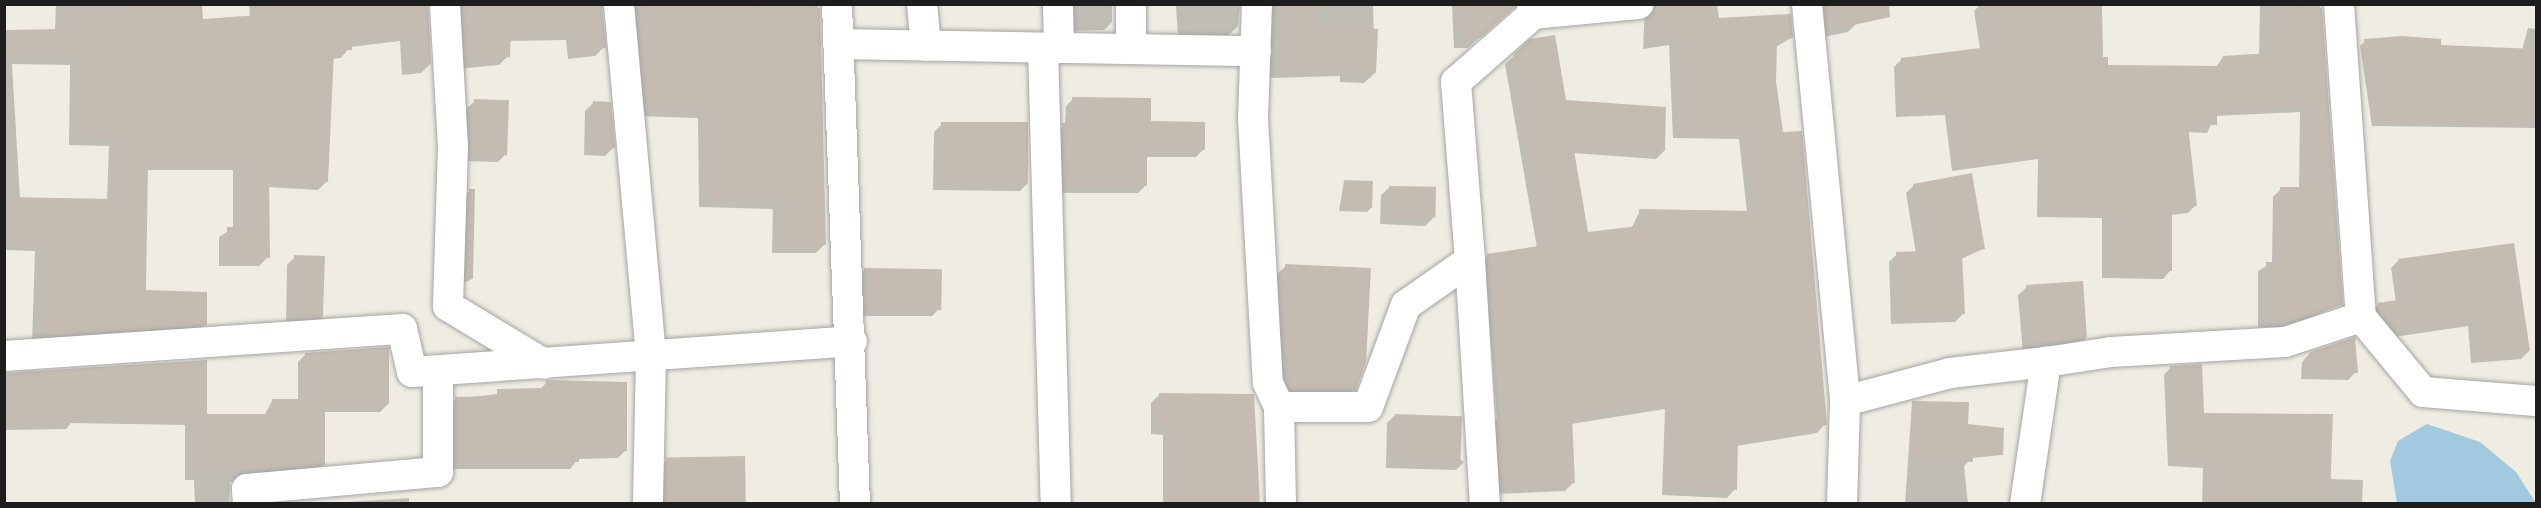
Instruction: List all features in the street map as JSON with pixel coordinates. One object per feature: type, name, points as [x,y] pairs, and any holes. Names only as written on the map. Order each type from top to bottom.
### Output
[{"type":"street","points":[[446,4],[453,146],[448,306],[544,364]]},
{"type":"street","points":[[619,4],[651,357],[648,504]]},
{"type":"street","points":[[837,4],[852,341],[855,504]]},
{"type":"street","points":[[922,4],[926,46]]},
{"type":"street","points":[[1056,504],[1051,48],[1058,4]]},
{"type":"street","points":[[1131,4],[1131,49]]},
{"type":"street","points":[[1257,4],[1253,118],[1268,382],[1279,407],[1281,504]]},
{"type":"street","points":[[1485,504],[1456,82],[1533,9],[1639,4]]},
{"type":"street","points":[[1807,4],[1845,401],[1842,504]]},
{"type":"street","points":[[2339,4],[2361,316],[2423,392],[2536,401]]},
{"type":"street","points":[[838,44],[1256,51]]},
{"type":"street","points":[[1279,407],[1368,407],[1406,305],[1470,260]]},
{"type":"street","points":[[1845,401],[1950,373],[2046,363],[2111,352],[2285,342],[2361,316]]},
{"type":"street","points":[[4,356],[402,330],[412,372],[651,357],[852,341]]},
{"type":"street","points":[[2025,504],[2046,363]]},
{"type":"street","points":[[248,504],[247,489],[438,472],[438,371]]},
{"type":"water","points":[[2427,424],[2480,442],[2516,472],[2536,503],[2397,503],[2390,461],[2398,441]]},
{"type":"building","points":[[125,4],[202,4],[203,19],[259,15],[258,4],[428,4],[431,64],[410,66],[408,33],[351,40],[352,50],[334,51],[328,182],[269,179],[270,258],[227,258],[227,227],[241,227],[241,162],[148,162],[146,290],[207,292],[207,325],[40,336],[43,243],[4,241],[4,197],[115,199],[117,138],[77,136],[78,57],[4,56],[4,30],[63,29],[64,9],[125,10]]},
{"type":"building","points":[[462,4],[602,4],[606,48],[576,51],[575,32],[511,33],[510,57],[466,61]]},
{"type":"building","points":[[636,4],[820,8],[826,245],[780,245],[781,200],[707,199],[706,110],[646,108]]},
{"type":"building","points":[[1279,4],[1317,4],[1317,27],[1378,29],[1376,73],[1349,72],[1350,66],[1280,68]]},
{"type":"building","points":[[1463,4],[1515,4],[1515,7],[1480,38],[1464,38]]},
{"type":"building","points":[[1656,4],[1717,4],[1719,18],[1791,14],[1793,38],[1777,41],[1776,81],[1783,132],[1802,131],[1827,425],[1738,440],[1737,490],[1669,488],[1672,401],[1610,409],[1572,418],[1575,483],[1501,487],[1497,417],[1505,417],[1495,285],[1489,286],[1487,254],[1545,245],[1513,55],[1530,39],[1555,35],[1566,100],[1666,107],[1665,151],[1573,145],[1588,232],[1639,226],[1639,209],[1755,211],[1747,131],[1681,130],[1677,38],[1651,41],[1648,18]]},
{"type":"building","points":[[1824,4],[1889,4],[1890,17],[1827,31]]},
{"type":"building","points":[[1982,4],[2102,4],[2103,57],[2108,57],[2108,65],[2223,66],[2223,56],[2270,53],[2271,7],[2322,8],[2343,305],[2298,319],[2265,320],[2266,262],[2279,262],[2280,187],[2306,187],[2307,105],[2217,109],[2217,125],[2188,125],[2197,206],[2172,208],[2172,271],[2109,271],[2109,211],[2044,209],[2045,153],[1959,164],[1952,108],[1903,110],[1901,58],[1988,47]]},
{"type":"building","points":[[2402,36],[2441,39],[2441,45],[2536,49],[2536,123],[2377,122],[2364,39]]},
{"type":"building","points":[[1072,97],[1151,98],[1151,121],[1205,122],[1205,150],[1147,150],[1147,186],[1064,186],[1062,123],[1072,123]]},
{"type":"building","points":[[474,99],[509,100],[507,155],[472,154]]},
{"type":"building","points":[[593,101],[611,102],[615,148],[592,148]]},
{"type":"building","points":[[941,122],[1028,122],[1028,183],[941,183]]},
{"type":"building","points":[[1972,173],[1985,249],[1962,253],[1965,314],[1899,317],[1896,252],[1925,251],[1913,184]]},
{"type":"building","points":[[1344,180],[1373,181],[1372,208],[1343,207]]},
{"type":"building","points":[[1389,186],[1436,187],[1435,218],[1388,217]]},
{"type":"building","points":[[469,189],[475,189],[473,279],[466,279]]},
{"type":"building","points":[[2514,243],[2530,351],[2479,355],[2476,318],[2395,331],[2378,310],[2377,303],[2405,299],[2398,259]]},
{"type":"building","points":[[294,255],[325,256],[323,320],[292,319]]},
{"type":"building","points":[[1285,264],[1371,268],[1366,362],[1356,390],[1290,390],[1282,330]]},
{"type":"building","points":[[864,268],[942,269],[941,310],[863,309]]},
{"type":"building","points":[[2083,281],[2087,338],[2030,342],[2026,285]]},
{"type":"building","points":[[2355,337],[2358,373],[2309,371],[2310,352]]},
{"type":"building","points":[[389,347],[389,404],[325,405],[325,465],[192,473],[192,418],[75,416],[75,422],[4,422],[4,373],[207,360],[207,414],[272,414],[272,399],[305,399],[305,353]]},
{"type":"building","points":[[2202,364],[2204,413],[2333,414],[2330,498],[2265,496],[2265,504],[2208,504],[2210,461],[2174,460],[2170,366]]},
{"type":"building","points":[[547,380],[627,382],[627,451],[579,451],[579,462],[455,462],[455,397],[497,396],[497,389],[543,388]]},
{"type":"building","points":[[1159,393],[1254,394],[1260,504],[1170,504],[1171,427],[1159,427]]},
{"type":"building","points":[[1912,401],[1969,402],[1968,424],[2004,428],[2003,455],[1973,454],[1973,462],[1911,460]]},
{"type":"building","points":[[1395,414],[1462,416],[1460,462],[1393,460]]},
{"type":"building","points":[[745,456],[746,504],[667,504],[666,457]]}]
